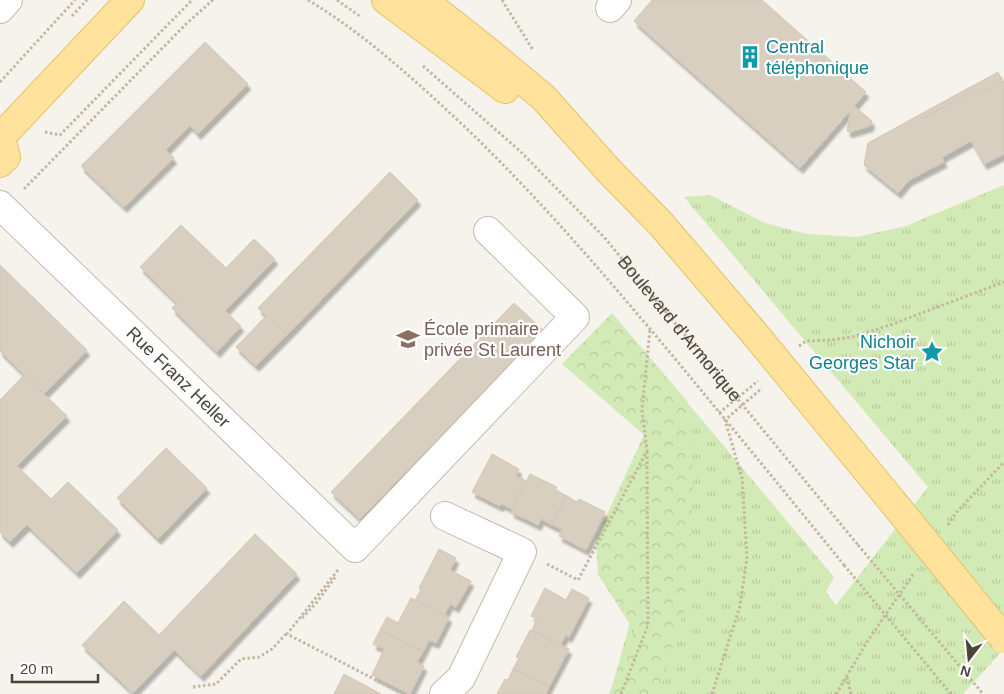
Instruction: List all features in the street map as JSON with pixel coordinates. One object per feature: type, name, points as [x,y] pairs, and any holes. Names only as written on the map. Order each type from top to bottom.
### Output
[{"type":"main road","points":[[3,140],[130,0]]},
{"type":"main road","points":[[386,0],[476,66],[610,172]]},
{"type":"main road","points":[[423,0],[542,97],[610,172],[668,231],[754,333],[1004,639]]},
{"type":"street","points":[[0,9],[8,0]]},
{"type":"street","name":"Rue Franz Heller","points":[[2,207],[355,548]]},
{"type":"street","points":[[355,548],[576,317],[488,231]]},
{"type":"street","points":[[444,694],[461,678],[522,552],[445,516]]},
{"type":"path","points":[[0,82],[75,0]]},
{"type":"path","points":[[3,140],[60,135],[192,0]]},
{"type":"path","points":[[2,207],[185,25],[213,0]]},
{"type":"path","points":[[308,0],[338,19],[376,48],[438,101],[508,168],[586,251],[951,694]]},
{"type":"path","points":[[338,0],[366,20]]},
{"type":"path","points":[[502,0],[533,50]]},
{"type":"path","name":"Boulevard d'Armorique","points":[[417,61],[520,151],[604,237],[858,546],[983,694]]},
{"type":"path","points":[[803,342],[852,337],[890,325],[1004,282]]},
{"type":"path","points":[[621,694],[648,624],[647,451],[642,410],[650,329]]},
{"type":"path","points":[[725,420],[743,405]]},
{"type":"path","points":[[712,694],[740,606],[747,558],[742,478],[725,420]]},
{"type":"path","points":[[522,552],[578,580],[647,451]]},
{"type":"path","points":[[944,530],[956,514],[1004,462]]},
{"type":"path","points":[[193,687],[216,684],[241,659],[259,657],[272,649],[318,602],[355,548]]},
{"type":"path","points":[[836,694],[867,642],[917,570]]},
{"type":"path","points":[[287,634],[403,694]]},
{"type":"path","points":[[847,676],[851,694]]},
{"type":"green space","points":[[1004,185],[1004,649],[963,694],[610,694],[664,501],[612,313],[834,577],[826,592],[836,605],[928,487],[684,197],[710,195],[765,223],[807,234],[857,237],[906,226]]},
{"type":"green space","points":[[612,313],[687,401],[693,482],[688,596],[659,694],[609,694],[634,631],[598,574],[596,538],[644,435],[562,364]]},
{"type":"building","name":"Central téléphonique","points":[[652,0],[762,0],[866,92],[854,106],[872,121],[870,126],[850,132],[847,131],[849,112],[800,168],[634,21]]},
{"type":"building","points":[[205,42],[248,84],[198,134],[190,125],[166,150],[174,158],[124,207],[81,166]]},
{"type":"building","points":[[998,72],[1003,82],[980,94],[977,89],[922,119],[919,115]]},
{"type":"building","points":[[1004,81],[1004,154],[984,164],[971,141],[942,157],[944,162],[909,180],[898,193],[864,165],[868,143],[919,115],[922,119],[977,89],[980,94]]},
{"type":"building","points":[[390,172],[418,200],[287,335],[258,308]]},
{"type":"building","points":[[181,225],[226,268],[254,239],[275,259],[225,311],[241,326],[217,352],[172,308],[177,303],[140,267]]},
{"type":"building","points":[[0,265],[87,350],[44,394],[0,351]]},
{"type":"building","points":[[514,303],[543,330],[360,519],[331,492]]},
{"type":"building","points":[[267,315],[287,335],[256,366],[236,347]]},
{"type":"building","points":[[24,375],[67,416],[17,466],[51,499],[68,482],[118,530],[77,573],[27,525],[10,542],[0,532],[0,400]]},
{"type":"building","points":[[166,448],[207,488],[158,539],[117,498]]},
{"type":"building","points":[[492,454],[519,469],[516,476],[527,481],[512,509],[502,504],[500,506],[472,492]]},
{"type":"building","points":[[530,474],[557,487],[555,490],[567,496],[552,525],[541,519],[538,525],[511,512]]},
{"type":"building","points":[[567,496],[577,502],[579,499],[605,512],[586,550],[559,536],[562,529],[552,525]]},
{"type":"building","points":[[255,534],[297,574],[201,676],[174,650],[133,693],[82,645],[124,601],[159,635]]},
{"type":"building","points":[[439,549],[456,558],[450,570],[471,581],[456,607],[450,604],[444,615],[415,600]]},
{"type":"building","points":[[545,588],[566,600],[572,589],[589,598],[569,637],[566,635],[560,645],[532,630],[537,619],[531,616]]},
{"type":"building","points":[[411,598],[449,617],[436,643],[429,640],[423,652],[380,630],[387,617],[398,623]]},
{"type":"building","points":[[380,630],[423,652],[417,662],[424,666],[410,694],[372,675],[384,649],[373,644]]},
{"type":"building","points":[[530,630],[569,649],[549,687],[513,669],[519,658],[516,657]]},
{"type":"building","points":[[513,669],[549,687],[546,694],[497,694],[505,679],[508,680]]},
{"type":"building","points":[[344,674],[381,694],[334,694]]},
{"type":"place","name":"Central téléphonique","points":[[750,57]]},
{"type":"place","name":"École primaire privée St Laurent","points":[[408,339]]},
{"type":"place","name":"Nichoir Georges Star","points":[[932,352]]}]
